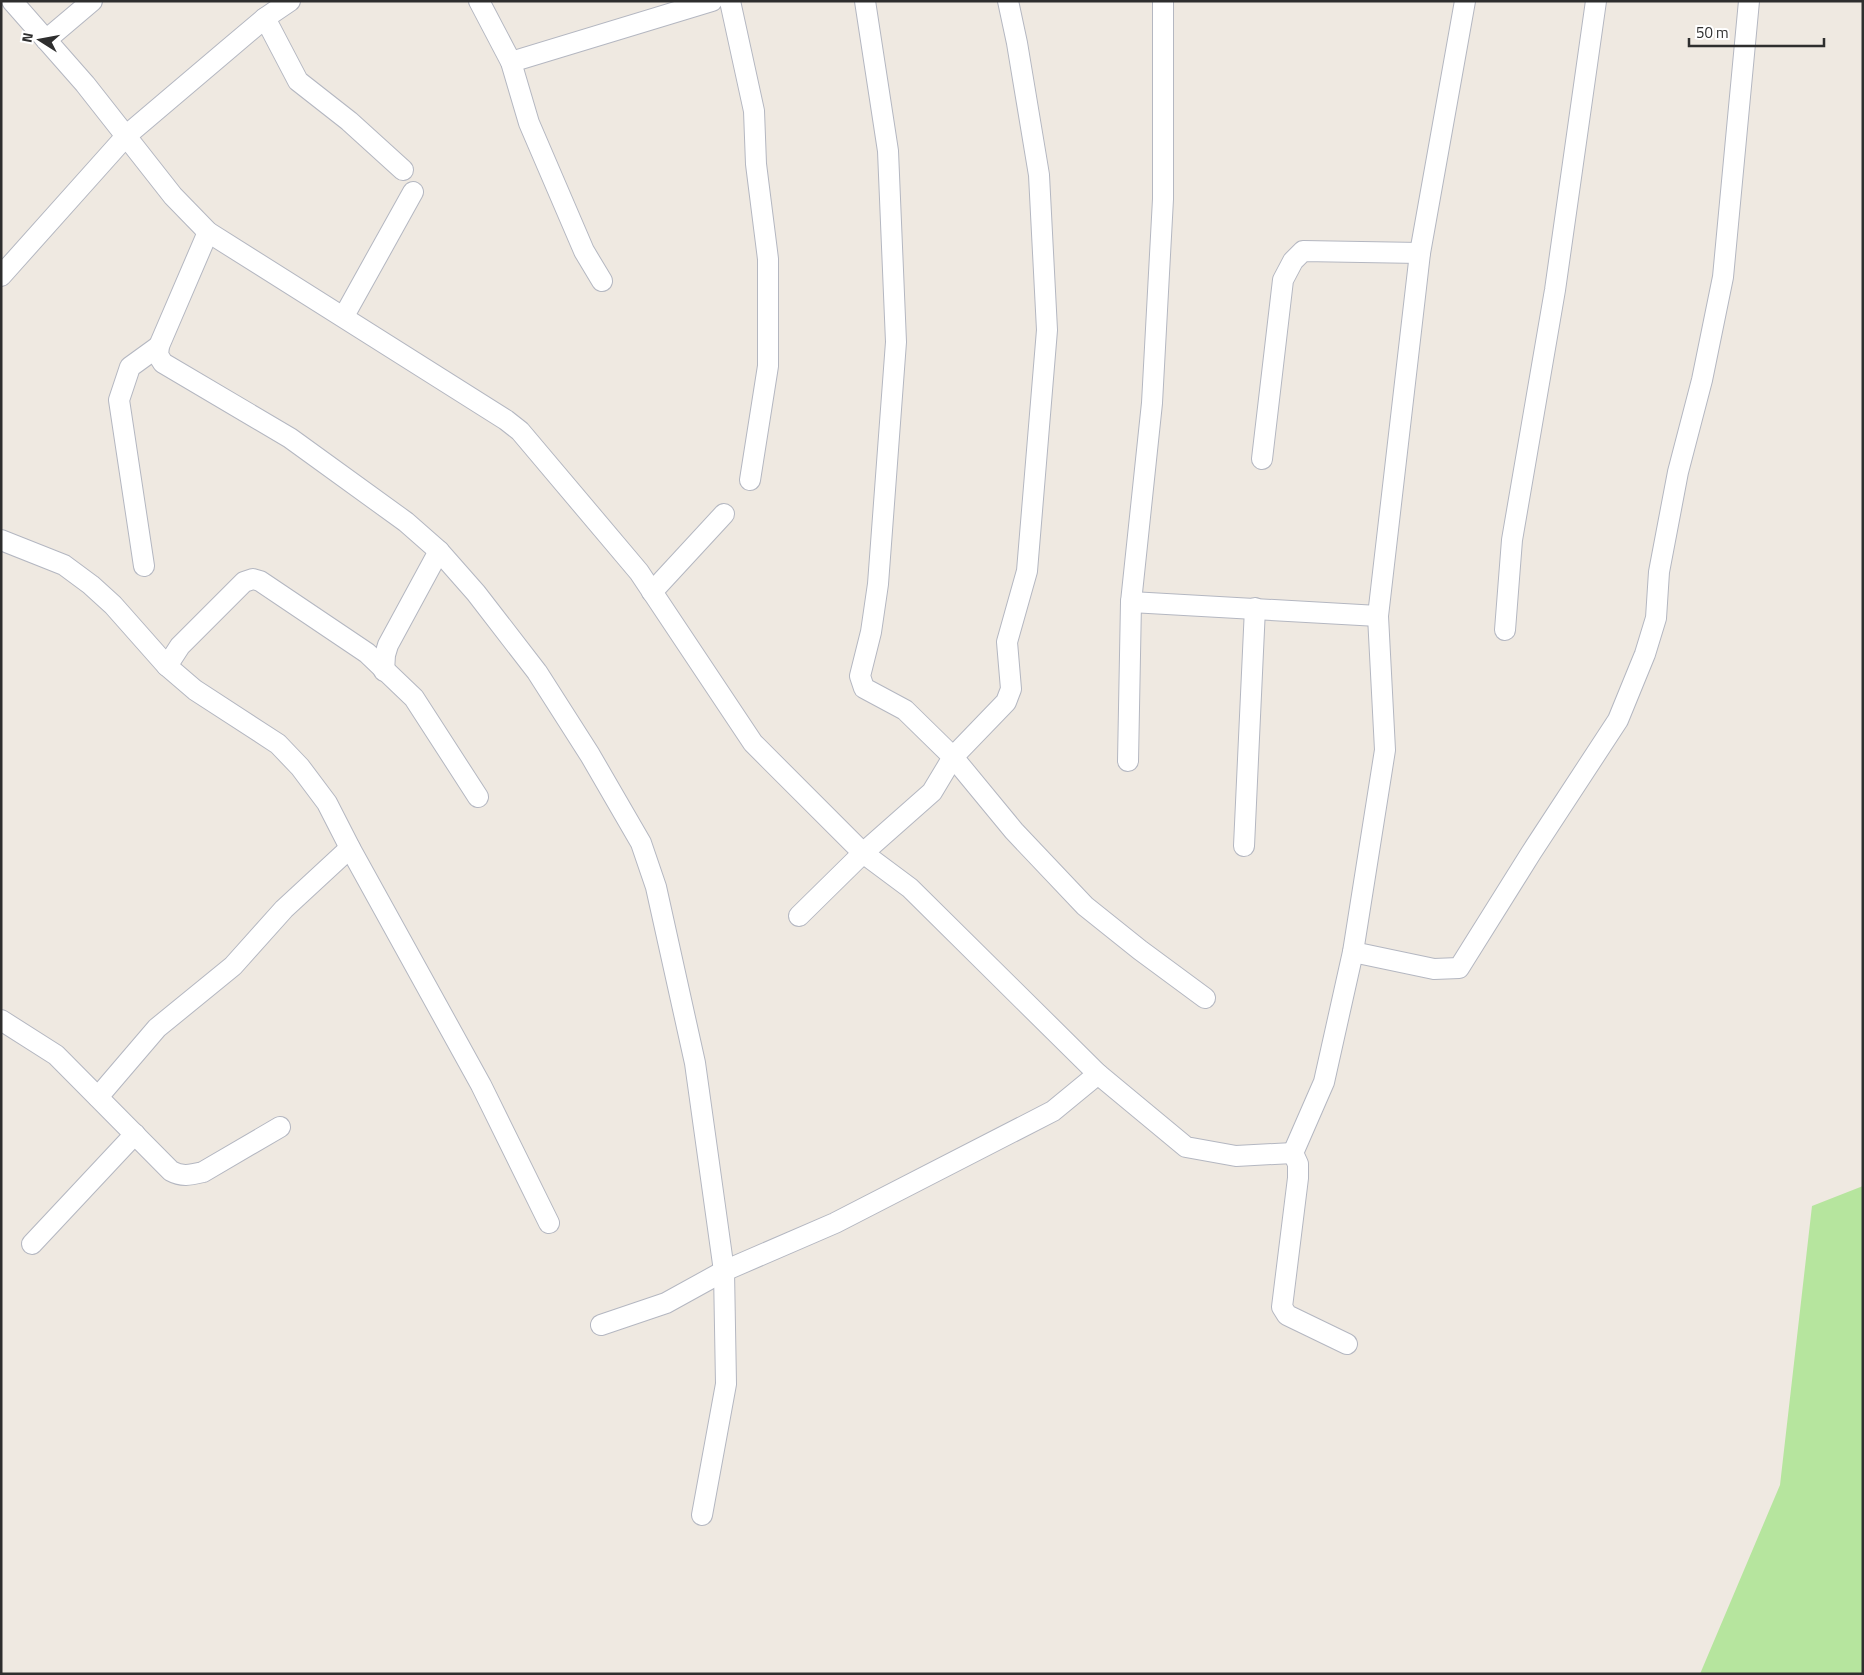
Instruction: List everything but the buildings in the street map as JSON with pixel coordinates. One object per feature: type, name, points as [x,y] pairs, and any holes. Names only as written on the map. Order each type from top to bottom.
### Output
[{"type":"street","points":[[12,1],[127,135],[174,196],[208,232],[344,316],[520,430],[639,572],[745,734],[863,852],[910,888],[1098,1074],[1186,1146],[1236,1156],[1293,1154]]},
{"type":"street","points":[[46,40],[92,1]]},
{"type":"street","points":[[3,270],[127,135],[265,18],[290,1]]},
{"type":"street","points":[[478,1],[511,62],[529,123],[584,251],[602,281]]},
{"type":"street","points":[[511,62],[712,1]]},
{"type":"street","points":[[730,1],[754,111],[756,164],[768,259],[768,366],[750,480]]},
{"type":"street","points":[[865,1],[888,151],[896,342],[878,584],[871,632],[860,676],[864,688],[905,710],[953,758],[1014,831],[1085,906],[1205,998]]},
{"type":"street","points":[[800,916],[863,852],[932,792],[953,758],[1006,702],[1011,689],[1006,642],[1027,571],[1047,330],[1039,175],[1008,1]]},
{"type":"street","points":[[1128,761],[1131,602],[1152,403],[1162,228],[1163,1]]},
{"type":"street","points":[[1347,1344],[1287,1315],[1282,1307],[1298,1178],[1298,1164],[1293,1154],[1324,1082],[1353,952],[1385,750],[1378,616],[1420,253],[1465,1]]},
{"type":"street","points":[[1505,630],[1512,540],[1554,290],[1596,1]]},
{"type":"street","points":[[1353,952],[1434,969],[1459,968],[1618,720],[1645,654],[1656,618],[1659,572],[1678,472],[1702,380],[1723,277],[1749,1]]},
{"type":"street","points":[[265,18],[298,81],[349,121],[403,170]]},
{"type":"street","points":[[344,316],[413,192]]},
{"type":"street","points":[[208,232],[159,346],[158,355],[163,363],[290,438],[406,522],[439,551],[476,593],[537,672],[590,755],[641,843],[656,888],[695,1063],[724,1271],[726,1384],[702,1515]]},
{"type":"street","points":[[1262,460],[1283,280],[1293,261],[1303,251],[1420,253]]},
{"type":"street","points":[[144,566],[119,400],[130,367],[159,346]]},
{"type":"street","points":[[652,592],[724,514]]},
{"type":"street","points":[[1,540],[64,565],[91,585],[113,606],[167,666],[195,690],[278,744],[300,767],[327,803],[481,1084],[549,1223]]},
{"type":"street","points":[[384,671],[388,645],[439,551]]},
{"type":"street","points":[[167,666],[180,646],[244,582],[253,579],[260,581],[367,653],[414,698],[478,797]]},
{"type":"street","points":[[1131,602],[1378,616]]},
{"type":"street","points":[[1244,846],[1255,608]]},
{"type":"street","points":[[98,1098],[157,1028],[233,966],[284,910],[350,848]]},
{"type":"street","points":[[1,1020],[56,1055],[171,1171],[180,1176],[190,1176],[202,1172],[280,1127]]},
{"type":"street","points":[[601,1325],[666,1303],[724,1271],[835,1223],[1053,1111],[1098,1074]]},
{"type":"street","points":[[32,1244],[135,1134]]},
{"type":"green space","points":[[1863,1186],[1863,1674],[1700,1674],[1780,1485],[1812,1206]]}]
